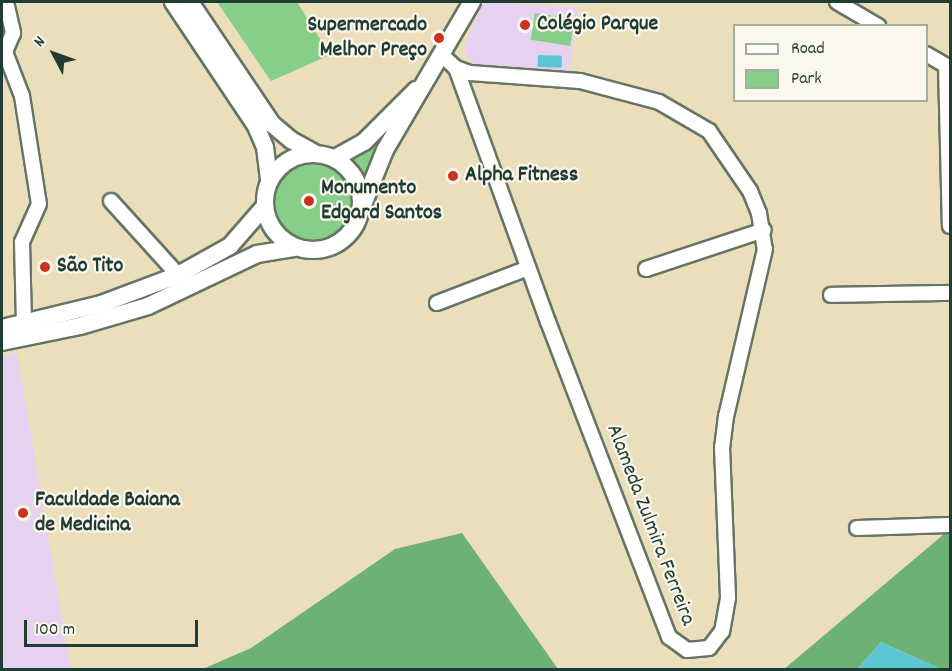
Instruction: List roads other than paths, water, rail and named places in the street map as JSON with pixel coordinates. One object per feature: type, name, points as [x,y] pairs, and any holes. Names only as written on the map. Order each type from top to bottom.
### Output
[{"type":"main road","points":[[173,2],[256,126],[265,147],[269,181],[264,207],[269,224],[279,238],[294,248]]},
{"type":"main road","points":[[190,2],[272,124],[291,140],[314,153],[335,159],[355,180],[362,208]]},
{"type":"main road","points":[[2,342],[80,326],[148,306],[257,254],[294,248],[316,251],[338,245],[354,229],[385,150],[422,86],[443,56],[472,2]]},
{"type":"main road","points":[[335,159],[364,142],[422,86]]},
{"type":"main road","points":[[269,181],[280,166],[296,157],[314,153]]},
{"type":"main road","points":[[2,328],[142,291],[178,275],[230,246],[264,207]]},
{"type":"street","points":[[6,2],[13,33],[5,52],[22,96],[39,204],[22,242],[24,322]]},
{"type":"street","points":[[837,2],[875,24]]},
{"type":"street","points":[[928,55],[949,67],[951,226]]},
{"type":"street","name":"Alameda Zulmira Ferreira","points":[[443,56],[456,68],[528,268],[669,637],[687,650],[700,651],[715,644],[726,619],[728,539],[722,447],[726,416],[763,267],[764,230],[750,191],[724,149],[709,131],[679,111],[628,91],[580,81],[484,75],[456,68]]},
{"type":"street","points":[[111,201],[178,275]]},
{"type":"street","points":[[646,269],[764,230]]},
{"type":"street","points":[[436,303],[528,268]]},
{"type":"street","points":[[831,295],[951,293]]},
{"type":"street","points":[[857,528],[951,525]]},
{"type":"water","points":[[538,55],[562,56],[562,68],[538,67]]},
{"type":"water","points":[[881,642],[941,669],[857,669]]},
{"type":"place","name":"Colégio Parque","points":[[525,25]]},
{"type":"place","name":"Supermercado Melhor Preço","points":[[439,38]]},
{"type":"place","name":"Alpha Fitness","points":[[453,176]]},
{"type":"place","name":"Monumento Edgard Santos","points":[[309,201]]},
{"type":"place","name":"São Tito","points":[[45,267]]},
{"type":"place","name":"Faculdade Baiana de Medicina","points":[[23,513]]}]
